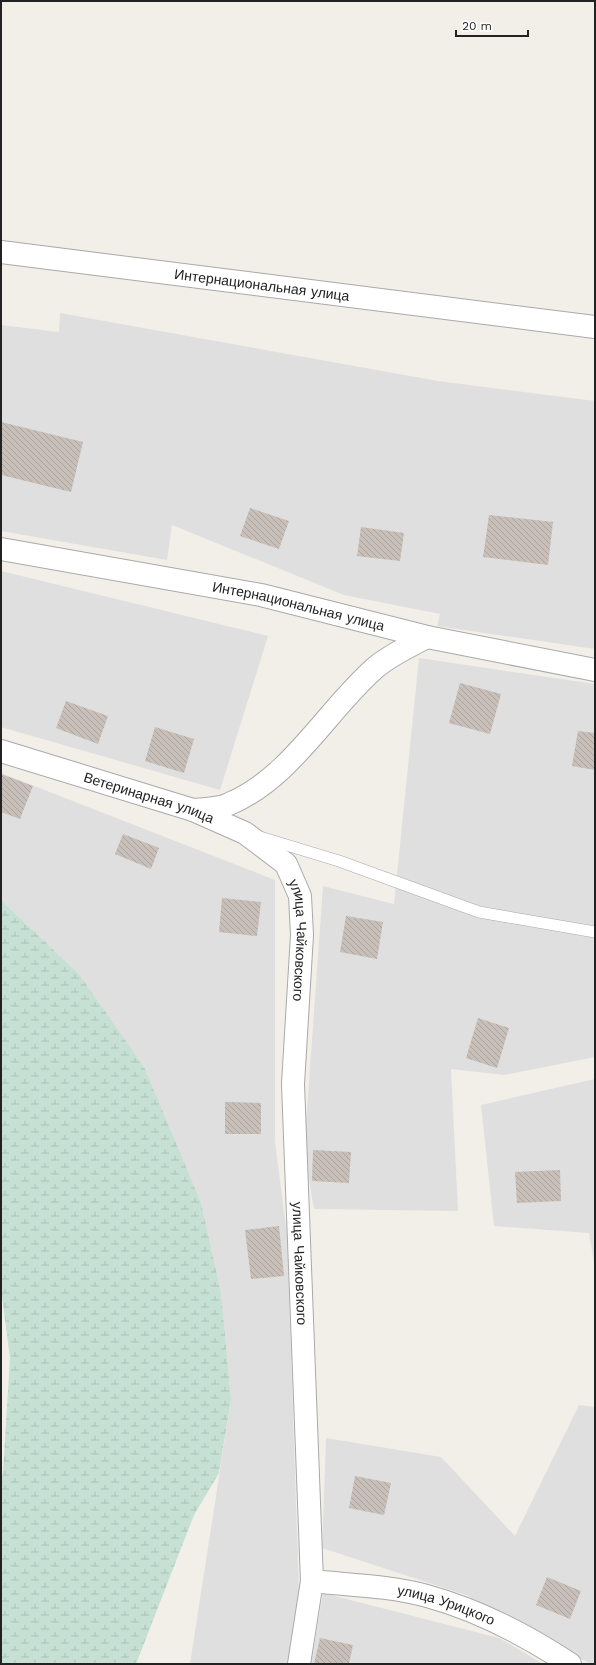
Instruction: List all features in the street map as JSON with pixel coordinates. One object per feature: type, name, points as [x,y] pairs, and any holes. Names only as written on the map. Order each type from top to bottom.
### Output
[{"type":"street","name":"Интернациональная улица","points":[[1,252],[595,327]]},
{"type":"street","name":"Интернациональная улица","points":[[1,549],[261,595],[427,637],[595,670]]},
{"type":"street","points":[[193,810],[228,805],[273,776],[299,750],[334,709],[376,668],[399,651],[427,637]]},
{"type":"street","name":"Ветеринарная улица","points":[[1,751],[193,810],[245,833],[286,864]]},
{"type":"street","name":"улица Чайковского","points":[[286,864],[300,896],[302,935],[293,1084],[312,1581],[299,1664]]},
{"type":"street","name":"улица Урицкого","points":[[312,1581],[370,1587],[433,1598],[478,1613],[550,1651],[570,1664]]},
{"type":"lane","points":[[245,833],[339,861],[479,912],[595,932]]},
{"type":"shaded area","points":[[60,313],[438,381],[595,401],[595,649],[437,626],[440,614],[344,595],[172,525],[167,560],[1,531],[1,325],[59,332]]},
{"type":"shaded area","points":[[1,571],[268,636],[220,790],[1,727]]},
{"type":"shaded area","points":[[419,658],[595,684],[595,1057],[504,1075],[451,1069],[458,1211],[314,1209],[304,1151],[323,886],[394,904]]},
{"type":"shaded area","points":[[1,773],[275,880],[275,1141],[287,1235],[299,1592],[288,1664],[190,1664],[231,1399],[221,1292],[201,1203],[78,973],[1,900]]},
{"type":"shaded area","points":[[595,1079],[595,1269],[589,1233],[494,1226],[481,1105]]},
{"type":"shaded area","points":[[579,1405],[595,1407],[595,1664],[591,1664],[466,1595],[322,1548],[326,1438],[441,1457],[515,1536]]},
{"type":"shaded area","points":[[323,1593],[499,1638],[543,1664],[311,1664]]},
{"type":"green space","points":[[1,900],[78,973],[144,1067],[201,1203],[221,1292],[231,1399],[219,1473],[194,1515],[136,1664],[1,1664],[1,1482],[3,1472],[10,1358],[1,1289]]},
{"type":"building","points":[[1,422],[83,442],[71,492],[1,475]]},
{"type":"building","points":[[250,508],[289,521],[279,549],[240,536]]},
{"type":"building","points":[[489,515],[553,522],[548,565],[483,557]]},
{"type":"building","points":[[361,527],[404,533],[400,561],[357,556]]},
{"type":"building","points":[[460,683],[501,694],[490,734],[449,723]]},
{"type":"building","points":[[66,701],[108,716],[98,744],[56,728]]},
{"type":"building","points":[[155,727],[194,739],[184,773],[145,761]]},
{"type":"building","points":[[578,731],[595,733],[595,770],[572,766]]},
{"type":"building","points":[[1,774],[33,786],[20,819],[1,812]]},
{"type":"building","points":[[123,834],[159,848],[151,869],[115,854]]},
{"type":"building","points":[[222,898],[261,902],[257,936],[219,932]]},
{"type":"building","points":[[346,916],[383,922],[377,959],[340,952]]},
{"type":"building","points":[[478,1018],[509,1028],[497,1068],[466,1058]]},
{"type":"building","points":[[225,1102],[261,1103],[261,1134],[225,1134]]},
{"type":"building","points":[[313,1150],[351,1152],[349,1183],[312,1181]]},
{"type":"building","points":[[560,1170],[561,1201],[517,1203],[515,1172]]},
{"type":"building","points":[[279,1226],[284,1276],[251,1279],[245,1230]]},
{"type":"building","points":[[355,1476],[391,1483],[384,1515],[349,1508]]},
{"type":"building","points":[[547,1577],[581,1591],[570,1619],[536,1605]]},
{"type":"building","points":[[320,1638],[353,1645],[349,1664],[314,1664]]}]
